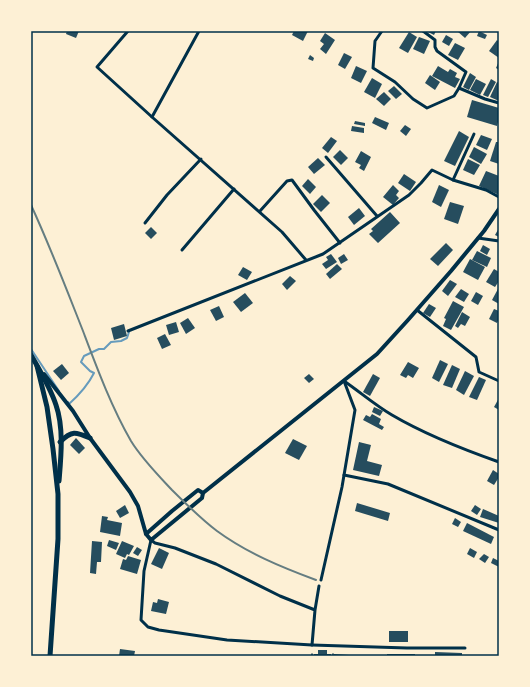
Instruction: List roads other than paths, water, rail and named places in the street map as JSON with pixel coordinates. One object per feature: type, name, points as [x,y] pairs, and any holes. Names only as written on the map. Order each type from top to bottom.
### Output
[{"type":"highway","points":[[31,355],[56,405],[60,423],[58,539],[50,656]]},
{"type":"highway","points":[[37,366],[47,407],[58,494]]},
{"type":"highway","points":[[60,442],[71,433],[78,433],[90,438]]},
{"type":"main road","points":[[37,366],[73,411],[90,438],[109,462],[138,506],[146,534],[151,540],[202,498],[203,493],[377,354],[417,310],[478,238],[499,209]]},
{"type":"main road","points":[[146,534],[198,490],[203,493]]},
{"type":"street","points":[[152,117],[199,31]]},
{"type":"street","points":[[382,31],[375,41],[373,68],[395,82],[413,99],[426,108],[454,96],[466,72],[437,51],[434,47],[435,40],[422,31]]},
{"type":"street","points":[[126,32],[97,67],[260,211],[282,232],[306,260]]},
{"type":"street","points":[[459,88],[479,97],[499,103]]},
{"type":"street","points":[[453,180],[474,134]]},
{"type":"street","points":[[326,158],[377,216]]},
{"type":"street","points":[[145,224],[167,196],[201,159]]},
{"type":"street","points":[[128,331],[323,254],[409,195],[432,170],[453,180],[486,190],[499,197]]},
{"type":"street","points":[[260,211],[287,181],[292,180],[340,243]]},
{"type":"street","points":[[182,250],[234,189]]},
{"type":"street","points":[[478,238],[499,241]]},
{"type":"street","points":[[417,310],[476,357],[479,372],[499,381]]},
{"type":"street","points":[[344,380],[391,414],[422,431],[453,446],[499,462]]},
{"type":"street","points":[[321,580],[333,532],[355,410],[344,380]]},
{"type":"street","points":[[344,475],[388,484],[499,530]]},
{"type":"street","points":[[315,610],[280,596],[216,564],[175,548],[155,543],[151,540],[144,571],[140,620],[148,627],[227,640],[312,645],[465,648]]},
{"type":"street","points":[[312,645],[319,586]]},
{"type":"waterway","points":[[68,402],[69,404],[80,393],[94,373],[81,362],[84,356],[99,349],[104,349],[111,342],[121,341],[127,338],[129,332]]},
{"type":"waterway","points":[[31,349],[59,391]]},
{"type":"railway","points":[[31,205],[58,267],[111,401],[131,441],[140,454],[172,490],[199,516],[228,539],[265,559],[316,580]]}]
